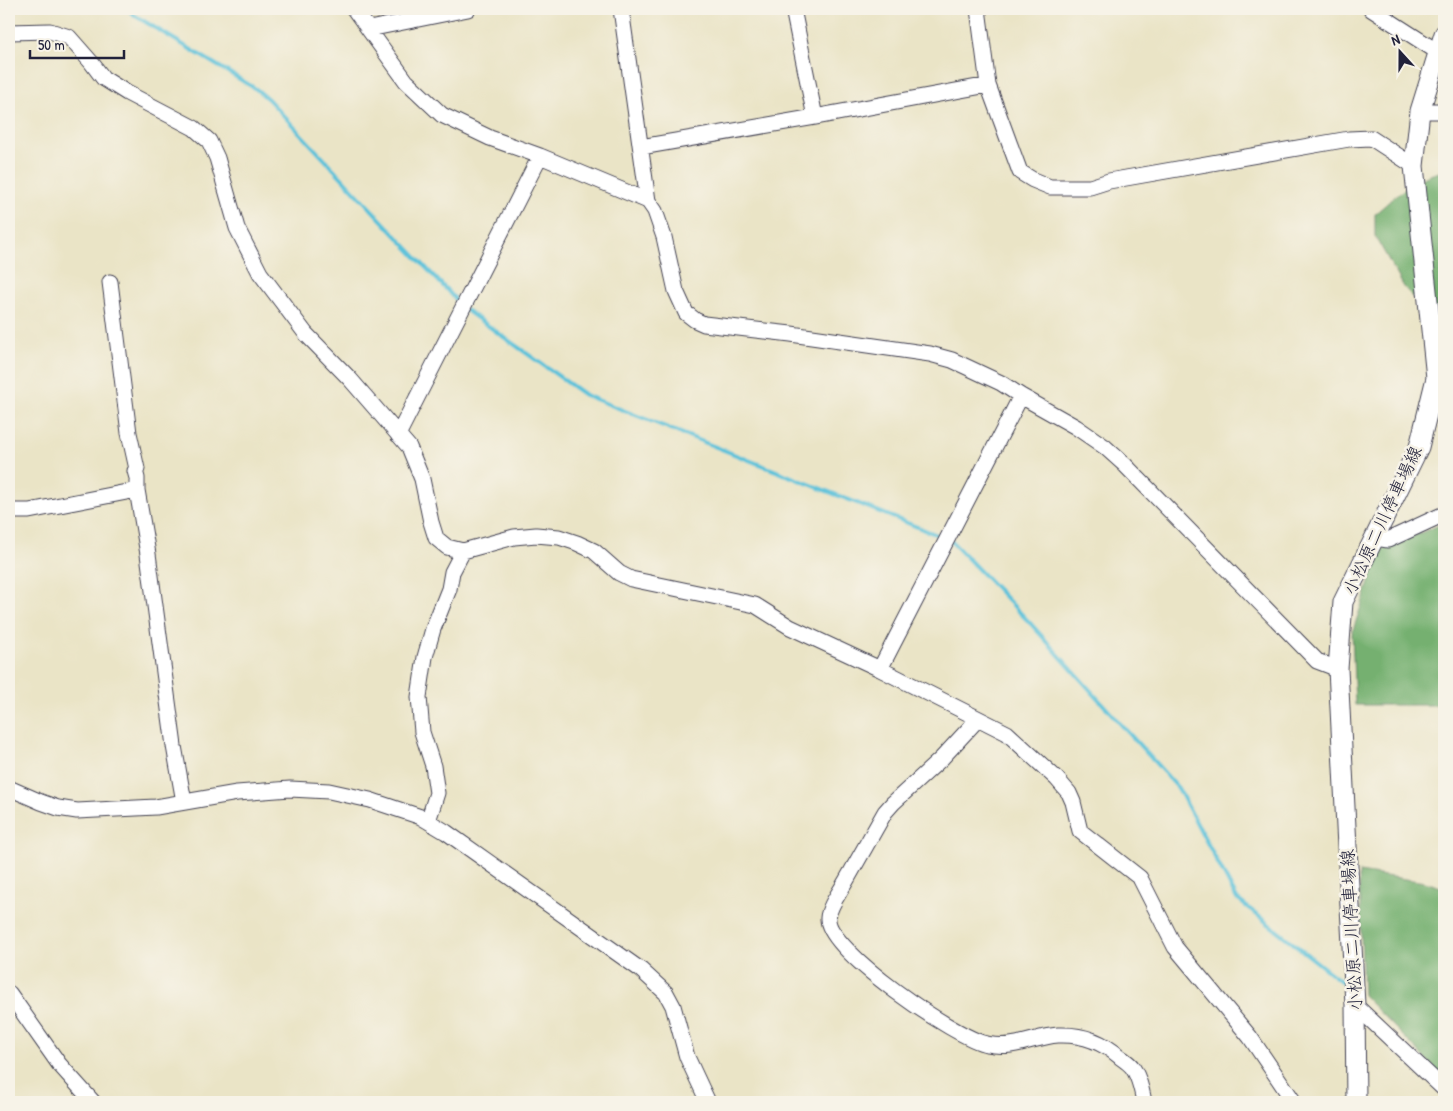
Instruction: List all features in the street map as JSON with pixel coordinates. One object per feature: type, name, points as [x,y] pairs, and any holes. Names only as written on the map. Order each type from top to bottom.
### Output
[{"type":"main road","name":"小松原二川停車場線","points":[[1356,1102],[1355,1005],[1338,669],[1343,602],[1419,447],[1436,378],[1414,166],[1420,111],[1444,34]]},
{"type":"street","points":[[354,9],[370,28],[406,81],[442,115],[490,138],[540,156],[648,201]]},
{"type":"street","points":[[370,28],[468,9]]},
{"type":"street","points":[[621,9],[648,201],[655,211],[664,237],[676,291],[686,314],[704,324],[791,334],[930,354],[952,360],[1001,383],[1076,427],[1105,447],[1125,465],[1317,661],[1338,669]]},
{"type":"street","points":[[793,9],[815,117]]},
{"type":"street","points":[[978,9],[988,85],[1020,172],[1050,187],[1090,187],[1109,181],[1349,139],[1371,138],[1414,166]]},
{"type":"street","points":[[1371,9],[1438,52]]},
{"type":"street","points":[[9,32],[50,31],[68,37],[103,78],[126,93],[194,128],[209,141],[217,158],[237,228],[260,274],[306,334],[350,379],[409,447],[422,479],[430,522],[436,538],[447,547],[463,550],[514,537],[536,535],[559,537],[577,543],[594,551],[619,572],[631,579],[755,605],[790,627],[880,669],[1007,733],[1056,779],[1069,794],[1073,802],[1080,831],[1140,878],[1175,947],[1250,1037],[1294,1102]]},
{"type":"street","points":[[641,147],[988,85]]},
{"type":"street","points":[[1420,111],[1444,111]]},
{"type":"street","points":[[398,435],[540,156]]},
{"type":"street","points":[[110,282],[128,425],[137,469],[135,471],[137,490],[174,746],[184,802]]},
{"type":"street","points":[[880,669],[1021,396]]},
{"type":"street","points":[[9,511],[29,511],[137,490]]},
{"type":"street","points":[[1376,538],[1388,540],[1444,514]]},
{"type":"street","points":[[428,821],[437,793],[433,766],[422,732],[419,697],[425,657],[433,629],[449,589],[452,572],[463,550]]},
{"type":"street","points":[[978,719],[941,759],[893,803],[886,812],[834,904],[828,923],[833,933],[855,957],[885,985],[957,1032],[986,1044],[1008,1047],[1057,1035],[1095,1040],[1113,1050],[1132,1067],[1142,1089],[1144,1102]]},
{"type":"street","points":[[9,788],[58,808],[77,811],[156,806],[237,793],[290,789],[329,792],[370,800],[428,821],[474,851],[641,970],[666,993],[673,1006],[687,1057],[708,1102]]},
{"type":"street","points":[[9,993],[59,1064],[93,1102]]},
{"type":"street","points":[[1355,1005],[1444,1089]]},
{"type":"green space","points":[[1444,171],[1444,317],[1430,317],[1404,287],[1375,236],[1375,214],[1416,182]]},
{"type":"green space","points":[[1444,523],[1444,705],[1355,705],[1352,633],[1380,550]]},
{"type":"green space","points":[[1359,872],[1425,882],[1444,888],[1444,1078],[1363,995]]},
{"type":"waterway","points":[[128,9],[134,15],[256,89],[268,99],[460,304]]},
{"type":"waterway","points":[[466,310],[585,395],[945,538]]},
{"type":"waterway","points":[[951,541],[1031,624],[1178,788],[1237,899],[1342,982]]}]
